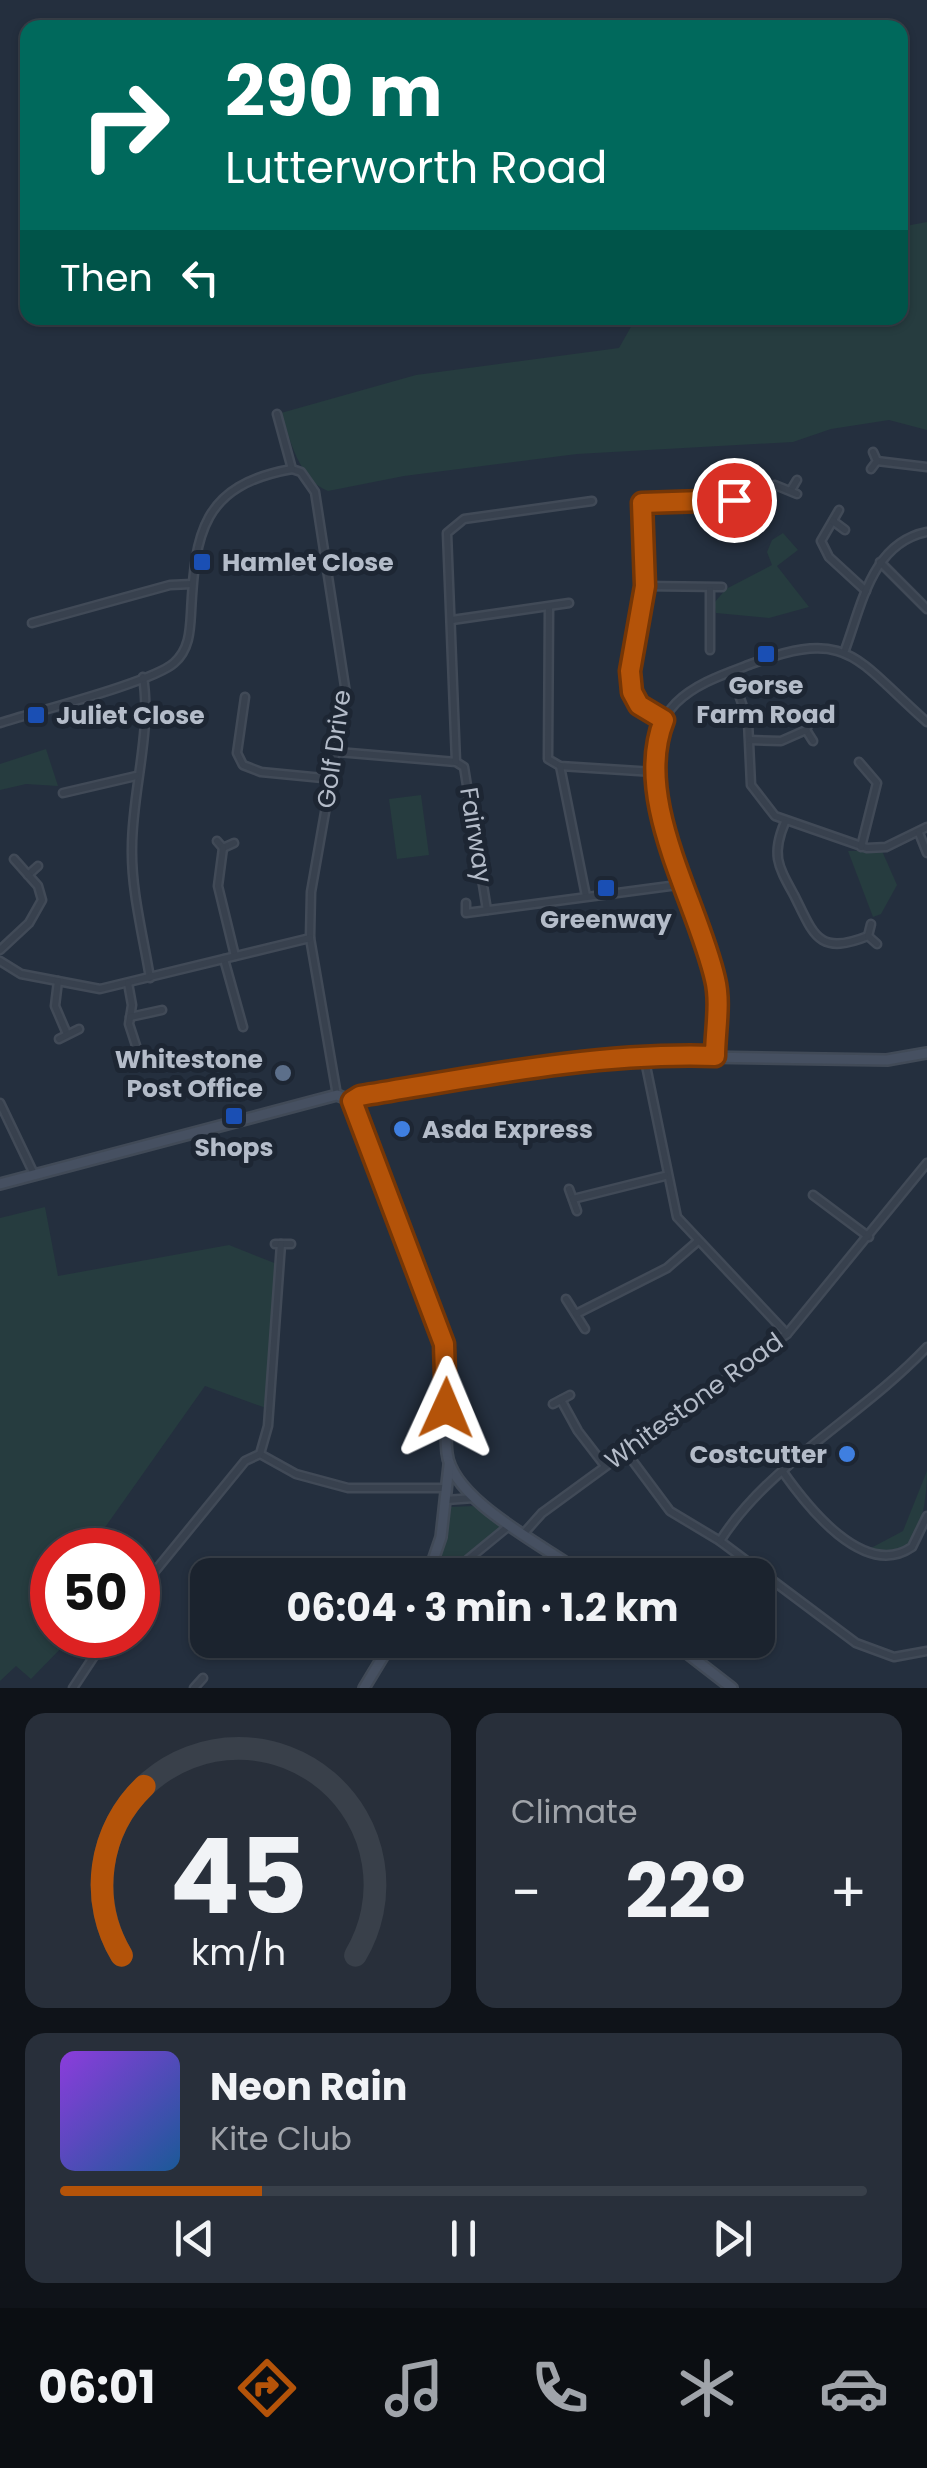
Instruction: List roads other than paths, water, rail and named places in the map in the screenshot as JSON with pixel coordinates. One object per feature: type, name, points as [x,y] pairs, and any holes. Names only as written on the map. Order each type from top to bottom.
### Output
[{"type":"main road","points":[[352,1101],[360,1096],[452,1081],[644,1056],[886,1060],[927,1053]]},
{"type":"main road","points":[[0,1184],[337,1095],[352,1101],[444,1344],[449,1464],[441,1537],[434,1558]]},
{"type":"main road","points":[[449,1464],[474,1498],[561,1558]]},
{"type":"main road","points":[[365,1688],[383,1658]]},
{"type":"main road","points":[[693,1658],[732,1688]]},
{"type":"street","name":"Golf Drive","points":[[276,414],[292,469],[302,472],[315,492],[345,681],[338,752],[311,892],[310,938],[337,1095]]},
{"type":"street","points":[[873,452],[877,461]]},
{"type":"street","points":[[877,461],[927,467]]},
{"type":"street","points":[[871,469],[877,461]]},
{"type":"street","points":[[0,723],[172,665],[189,638],[198,539],[216,502],[238,488],[292,469]]},
{"type":"street","points":[[664,720],[639,705],[632,692],[630,671],[645,586],[642,503],[721,503],[767,486],[794,492],[797,480]]},
{"type":"street","points":[[456,762],[452,620],[445,541],[450,528],[464,519],[592,501]]},
{"type":"street","points":[[839,510],[822,537],[825,552],[866,592]]},
{"type":"street","points":[[833,521],[845,530]]},
{"type":"street","points":[[845,650],[880,562],[902,539],[927,532]]},
{"type":"street","points":[[880,562],[927,609]]},
{"type":"street","points":[[38,625],[170,586],[192,584]]},
{"type":"street","points":[[645,586],[710,590],[722,587]]},
{"type":"street","points":[[710,590],[714,640],[710,650]]},
{"type":"street","points":[[452,620],[569,603]]},
{"type":"street","points":[[549,607],[546,755],[560,766],[654,772]]},
{"type":"street","points":[[715,1056],[717,985],[654,787],[657,738],[664,720],[677,702],[708,680],[803,646],[845,650],[927,722]]},
{"type":"street","points":[[731,672],[750,740],[747,760],[752,785],[768,809],[785,822],[861,847],[886,846],[927,827]]},
{"type":"street","points":[[143,677],[146,704],[136,776],[132,872],[150,978]]},
{"type":"street","points":[[245,698],[237,753],[243,766],[260,772],[333,779]]},
{"type":"street","points":[[231,708],[244,710]]},
{"type":"street","points":[[750,740],[781,741],[806,730],[810,721]]},
{"type":"street","points":[[806,730],[813,741]]},
{"type":"street","name":"Fairway","points":[[338,752],[456,762],[466,772],[487,910]]},
{"type":"street","points":[[858,777],[862,765],[877,788],[861,847]]},
{"type":"street","points":[[560,766],[586,896]]},
{"type":"street","points":[[63,794],[136,776]]},
{"type":"street","points":[[785,822],[775,858],[808,928],[821,940],[840,945],[868,936]]},
{"type":"street","points":[[918,834],[927,852]]},
{"type":"street","points":[[217,841],[224,848]]},
{"type":"street","points":[[224,848],[234,843]]},
{"type":"street","points":[[224,848],[218,886],[235,956]]},
{"type":"street","points":[[0,950],[41,906],[42,896],[14,859]]},
{"type":"street","points":[[28,875],[38,866]]},
{"type":"street","name":"Fairway","points":[[466,904],[466,913],[684,884]]},
{"type":"street","points":[[868,936],[871,924]]},
{"type":"street","points":[[868,936],[877,944]]},
{"type":"street","points":[[0,961],[21,974],[100,990],[310,938]]},
{"type":"street","points":[[224,959],[242,1026]]},
{"type":"street","points":[[58,981],[54,1006],[67,1034]]},
{"type":"street","points":[[128,982],[130,1016],[141,1061]]},
{"type":"street","points":[[130,1016],[162,1010]]},
{"type":"street","points":[[59,1039],[79,1029]]},
{"type":"street","points":[[644,1056],[677,1216],[787,1334]]},
{"type":"street","points":[[0,1104],[35,1177]]},
{"type":"street","name":"Whitestone Road","points":[[525,1532],[542,1513],[787,1334],[870,1238],[927,1163]]},
{"type":"street","points":[[573,1199],[666,1176]]},
{"type":"street","points":[[568,1189],[577,1211]]},
{"type":"street","points":[[813,1195],[870,1238]]},
{"type":"street","points":[[576,1314],[667,1268],[698,1241]]},
{"type":"street","points":[[160,1565],[245,1461],[260,1454],[268,1426],[278,1244],[291,1244]]},
{"type":"street","points":[[566,1299],[585,1330]]},
{"type":"street","points":[[720,1541],[746,1502],[927,1348]]},
{"type":"street","points":[[570,1395],[557,1401],[605,1466]]},
{"type":"street","points":[[626,1452],[670,1511],[720,1541],[856,1643],[894,1657],[927,1652]]},
{"type":"street","points":[[260,1454],[296,1474],[348,1488],[446,1488]]},
{"type":"street","points":[[783,1472],[822,1519],[873,1554],[888,1557],[912,1547],[927,1516]]},
{"type":"street","points":[[446,1500],[474,1498]]},
{"type":"street","points":[[470,1558],[512,1523]]},
{"type":"street","points":[[73,1688],[93,1658]]},
{"type":"street","points":[[194,1688],[203,1678]]},
{"type":"place","name":"Hamlet Close","points":[[202,562]]},
{"type":"place","name":"Gorse Farm Road","points":[[766,654]]},
{"type":"place","name":"Juliet Close","points":[[36,715]]},
{"type":"place","name":"Greenway","points":[[606,888]]},
{"type":"place","name":"Whitestone Post Office","points":[[283,1073]]},
{"type":"place","name":"Shops","points":[[234,1116]]},
{"type":"place","name":"Asda Express","points":[[402,1129]]},
{"type":"place","name":"Costcutter","points":[[847,1454]]}]
